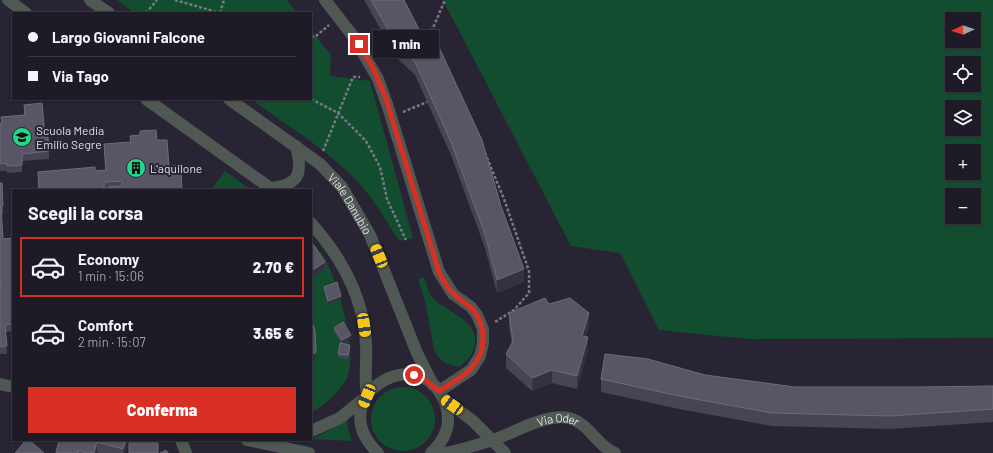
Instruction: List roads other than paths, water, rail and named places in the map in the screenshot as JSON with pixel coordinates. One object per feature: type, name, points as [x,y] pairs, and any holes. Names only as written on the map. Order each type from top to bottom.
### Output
[{"type":"street","points":[[8,0],[25,12]]},
{"type":"street","points":[[90,0],[108,12]]},
{"type":"street","points":[[325,0],[359,44],[378,79],[392,117],[439,272],[453,294],[471,307],[477,315],[483,329],[483,348],[475,366],[467,374],[439,392]]},
{"type":"street","points":[[147,100],[272,189],[285,186],[297,177],[300,166],[296,146]]},
{"type":"street","name":"Viale Danubio","points":[[230,100],[315,160],[339,183],[365,225],[417,353],[439,392]]},
{"type":"street","points":[[312,224],[338,258],[357,298],[364,325],[366,343],[365,375],[367,396],[362,408],[361,420],[363,433],[369,444],[378,453]]},
{"type":"street","points":[[312,431],[340,418],[367,396],[382,380],[397,375],[414,375],[439,392],[467,415],[505,453]]},
{"type":"street","points":[[0,384],[12,387]]},
{"type":"street","points":[[431,453],[439,445],[445,434],[448,423],[448,410],[439,392]]},
{"type":"street","name":"Via Oder","points":[[445,453],[492,440],[541,421],[568,418],[579,422],[601,445],[615,453]]},
{"type":"street","points":[[181,441],[186,453]]},
{"type":"street","points":[[257,441],[309,453]]},
{"type":"place","name":"Scuola Media Emilio Segre","points":[[22,137]]},
{"type":"place","name":"L'aquilone","points":[[136,168]]}]
